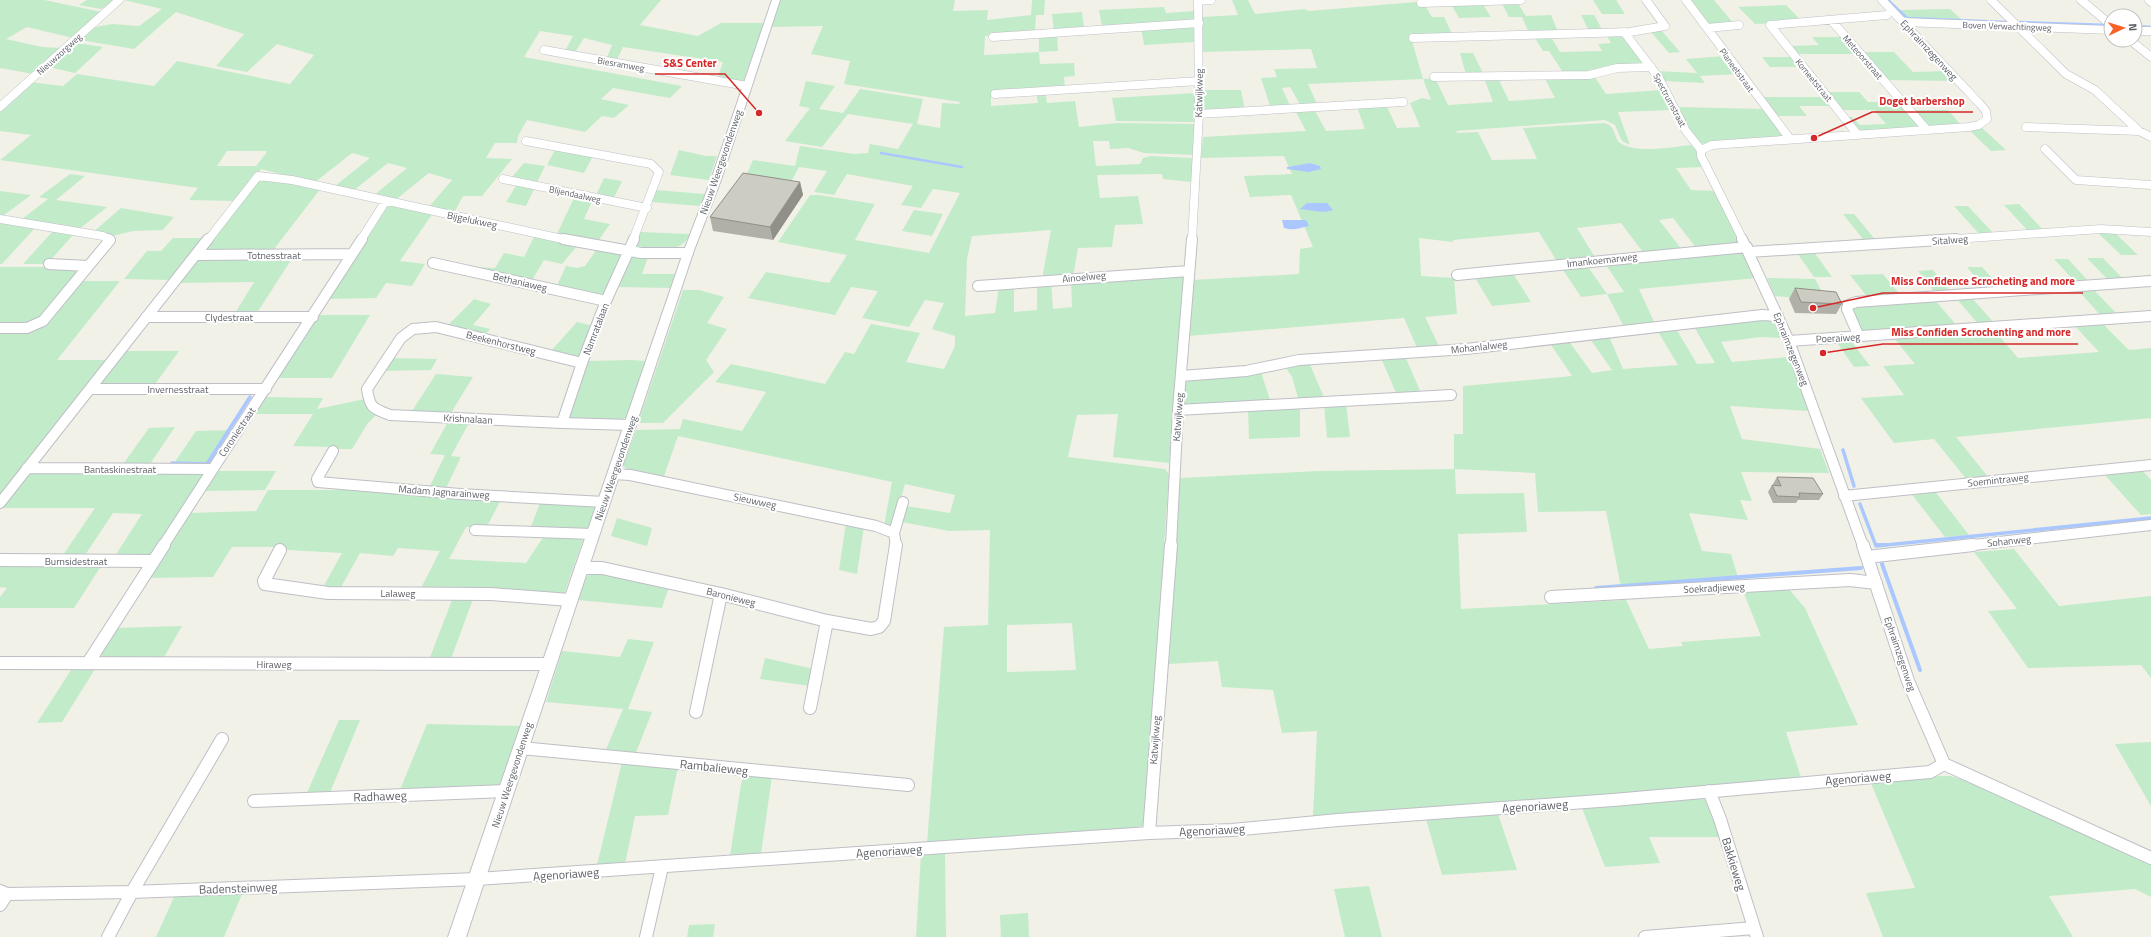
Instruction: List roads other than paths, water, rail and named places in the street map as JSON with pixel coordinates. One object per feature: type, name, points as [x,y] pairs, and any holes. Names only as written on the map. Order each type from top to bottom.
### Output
[{"type":"street","name":"Nieuwzorgweg","points":[[0,107],[119,0]]},
{"type":"street","name":"Nieuw Weergevondenweg","points":[[457,937],[688,253],[716,180],[776,0]]},
{"type":"street","points":[[1198,0],[1211,0]]},
{"type":"street","name":"Katwijkweg","points":[[1149,833],[1172,527],[1178,410],[1199,114],[1198,0]]},
{"type":"street","points":[[1421,3],[1521,0]]},
{"type":"street","points":[[1413,38],[1624,32],[1658,29],[1665,26],[1646,0]]},
{"type":"street","name":"Planeetstraat","points":[[1686,0],[1790,139]]},
{"type":"street","name":"Ephraimzegenweg","points":[[1882,0],[1980,104],[1987,115],[1987,119],[1979,125],[1927,130],[1712,145],[1701,150],[1701,156],[1748,249],[1789,341],[1867,557],[1908,681],[1944,764]]},
{"type":"street","points":[[1991,0],[2064,72],[2095,90],[2140,132],[2151,138]]},
{"type":"street","points":[[2081,0],[2103,18]]},
{"type":"street","points":[[1831,20],[1887,16]]},
{"type":"street","name":"Komeetstraat","points":[[1831,20],[1770,25],[1858,135]]},
{"type":"street","name":"Meteoorstraat","points":[[1831,20],[1927,130]]},
{"type":"street","name":"Boven Verwachtingweg","points":[[1903,22],[2103,30]]},
{"type":"street","points":[[993,37],[1199,24]]},
{"type":"street","points":[[1707,28],[1739,26]]},
{"type":"street","name":"Spectrumstraat","points":[[1624,32],[1652,66],[1690,137],[1701,150]]},
{"type":"street","points":[[2139,48],[2151,58]]},
{"type":"street","name":"Biesramweg","points":[[544,50],[747,86]]},
{"type":"street","points":[[1434,77],[1589,75],[1617,68],[1652,66]]},
{"type":"street","points":[[995,94],[1199,81]]},
{"type":"street","points":[[1199,114],[1403,102]]},
{"type":"street","points":[[2026,127],[2140,132]]},
{"type":"street","name":"Namratalaan","points":[[526,140],[651,164],[659,172],[630,251],[606,301],[582,363],[562,423]]},
{"type":"street","points":[[2045,149],[2076,180],[2151,185]]},
{"type":"street","name":"Bijgelukweg","points":[[196,255],[258,176],[292,180],[386,202],[595,246],[630,251],[688,253]]},
{"type":"street","name":"Blijendaalweg","points":[[503,179],[647,208]]},
{"type":"street","name":"Coroniestraat","points":[[88,663],[386,202]]},
{"type":"street","points":[[0,219],[108,238],[110,240],[39,324],[26,328],[0,328]]},
{"type":"street","name":"Sitalweg","points":[[1748,249],[1765,252],[2102,229],[2151,232]]},
{"type":"street","name":"Imankoemarweg","points":[[1457,275],[1748,249]]},
{"type":"street","name":"Totnesstraat","points":[[196,255],[352,254]]},
{"type":"street","points":[[0,503],[196,255]]},
{"type":"street","name":"Bethaniaweg","points":[[433,262],[606,301]]},
{"type":"street","points":[[49,264],[88,266]]},
{"type":"street","name":"Ainoelweg","points":[[978,286],[1189,271]]},
{"type":"street","points":[[1859,337],[1847,308],[1848,305],[1856,302],[2151,281]]},
{"type":"street","name":"Mohanlalweg","points":[[1181,376],[1246,372],[1299,360],[1466,349],[1754,316],[1778,316]]},
{"type":"street","name":"Poeraiweg","points":[[1789,341],[2151,316]]},
{"type":"street","name":"Clydestraat","points":[[146,317],[313,317]]},
{"type":"street","name":"Beekenhorstweg","points":[[374,409],[369,403],[367,389],[401,338],[413,329],[419,327],[436,327],[582,363]]},
{"type":"street","name":"Invernesstraat","points":[[90,389],[266,389]]},
{"type":"street","points":[[1178,410],[1451,396]]},
{"type":"street","name":"Krishnalaan","points":[[374,409],[386,414],[398,416],[562,423]]},
{"type":"street","points":[[562,423],[631,425]]},
{"type":"street","name":"Madam Jagnarainweg","points":[[333,451],[318,479],[318,482],[460,494],[604,502]]},
{"type":"street","name":"Soemintraweg","points":[[1844,496],[2151,465]]},
{"type":"street","name":"Bantaskinestraat","points":[[27,468],[212,469]]},
{"type":"street","name":"Sieuwweg","points":[[614,474],[630,474],[876,526],[894,533]]},
{"type":"street","points":[[894,533],[903,502]]},
{"type":"street","name":"Sohanweg","points":[[1867,557],[2151,525]]},
{"type":"street","points":[[475,530],[594,534]]},
{"type":"street","name":"Baronieweg","points":[[581,568],[602,568],[721,594],[827,621],[871,629],[879,627],[884,621],[896,550],[894,533]]},
{"type":"street","name":"Lalaweg","points":[[280,550],[264,581],[264,584],[328,593],[491,594],[570,600]]},
{"type":"street","name":"Burnsidestraat","points":[[0,560],[153,561]]},
{"type":"street","name":"Soekradjieweg","points":[[1551,597],[1850,580],[1876,583]]},
{"type":"street","points":[[696,712],[721,594]]},
{"type":"street","points":[[810,708],[827,621]]},
{"type":"street","name":"Hiraweg","points":[[0,663],[549,664]]},
{"type":"street","points":[[108,937],[132,892],[222,739]]},
{"type":"street","name":"Rambalieweg","points":[[521,748],[908,785]]},
{"type":"street","points":[[1944,764],[2151,858]]},
{"type":"street","name":"Agenoriaweg","points":[[477,879],[1149,833],[1232,830],[1930,772],[1944,764]]},
{"type":"street","name":"Radhaweg","points":[[254,801],[506,791]]},
{"type":"street","name":"Bakkieweg","points":[[1709,791],[1720,819],[1755,933]]},
{"type":"street","points":[[646,937],[662,867]]},
{"type":"street","name":"Badensteinweg","points":[[4,892],[132,892],[477,879]]},
{"type":"street","points":[[0,905],[4,892]]},
{"type":"street","points":[[1645,937],[1755,933]]},
{"type":"water","points":[[1310,163],[1320,166],[1321,169],[1309,172],[1287,169],[1287,167]]},
{"type":"water","points":[[1307,203],[1327,203],[1333,210],[1321,212],[1300,209]]},
{"type":"water","points":[[1282,220],[1304,220],[1307,221],[1309,226],[1296,229],[1287,229],[1284,228]]},
{"type":"waterway","points":[[1888,0],[1907,18],[2008,22]]},
{"type":"waterway","points":[[2020,22],[2103,25]]},
{"type":"waterway","points":[[2143,26],[2151,27]]},
{"type":"waterway","points":[[881,153],[962,167]]},
{"type":"waterway","points":[[172,463],[207,464],[250,397]]},
{"type":"waterway","points":[[1843,450],[1854,486]]},
{"type":"waterway","points":[[1860,504],[1876,546],[2151,518]]},
{"type":"waterway","points":[[1876,545],[1885,545]]},
{"type":"waterway","points":[[1882,564],[1920,670]]},
{"type":"waterway","points":[[1596,588],[1861,568]]},
{"type":"place","name":"S&S Center","points":[[759,113]]},
{"type":"place","name":"Doget barbershop","points":[[1814,138]]},
{"type":"place","name":"Miss Confidence Scrocheting and more","points":[[1813,308]]},
{"type":"place","name":"Miss Confiden Scrochenting and more","points":[[1823,353]]}]
